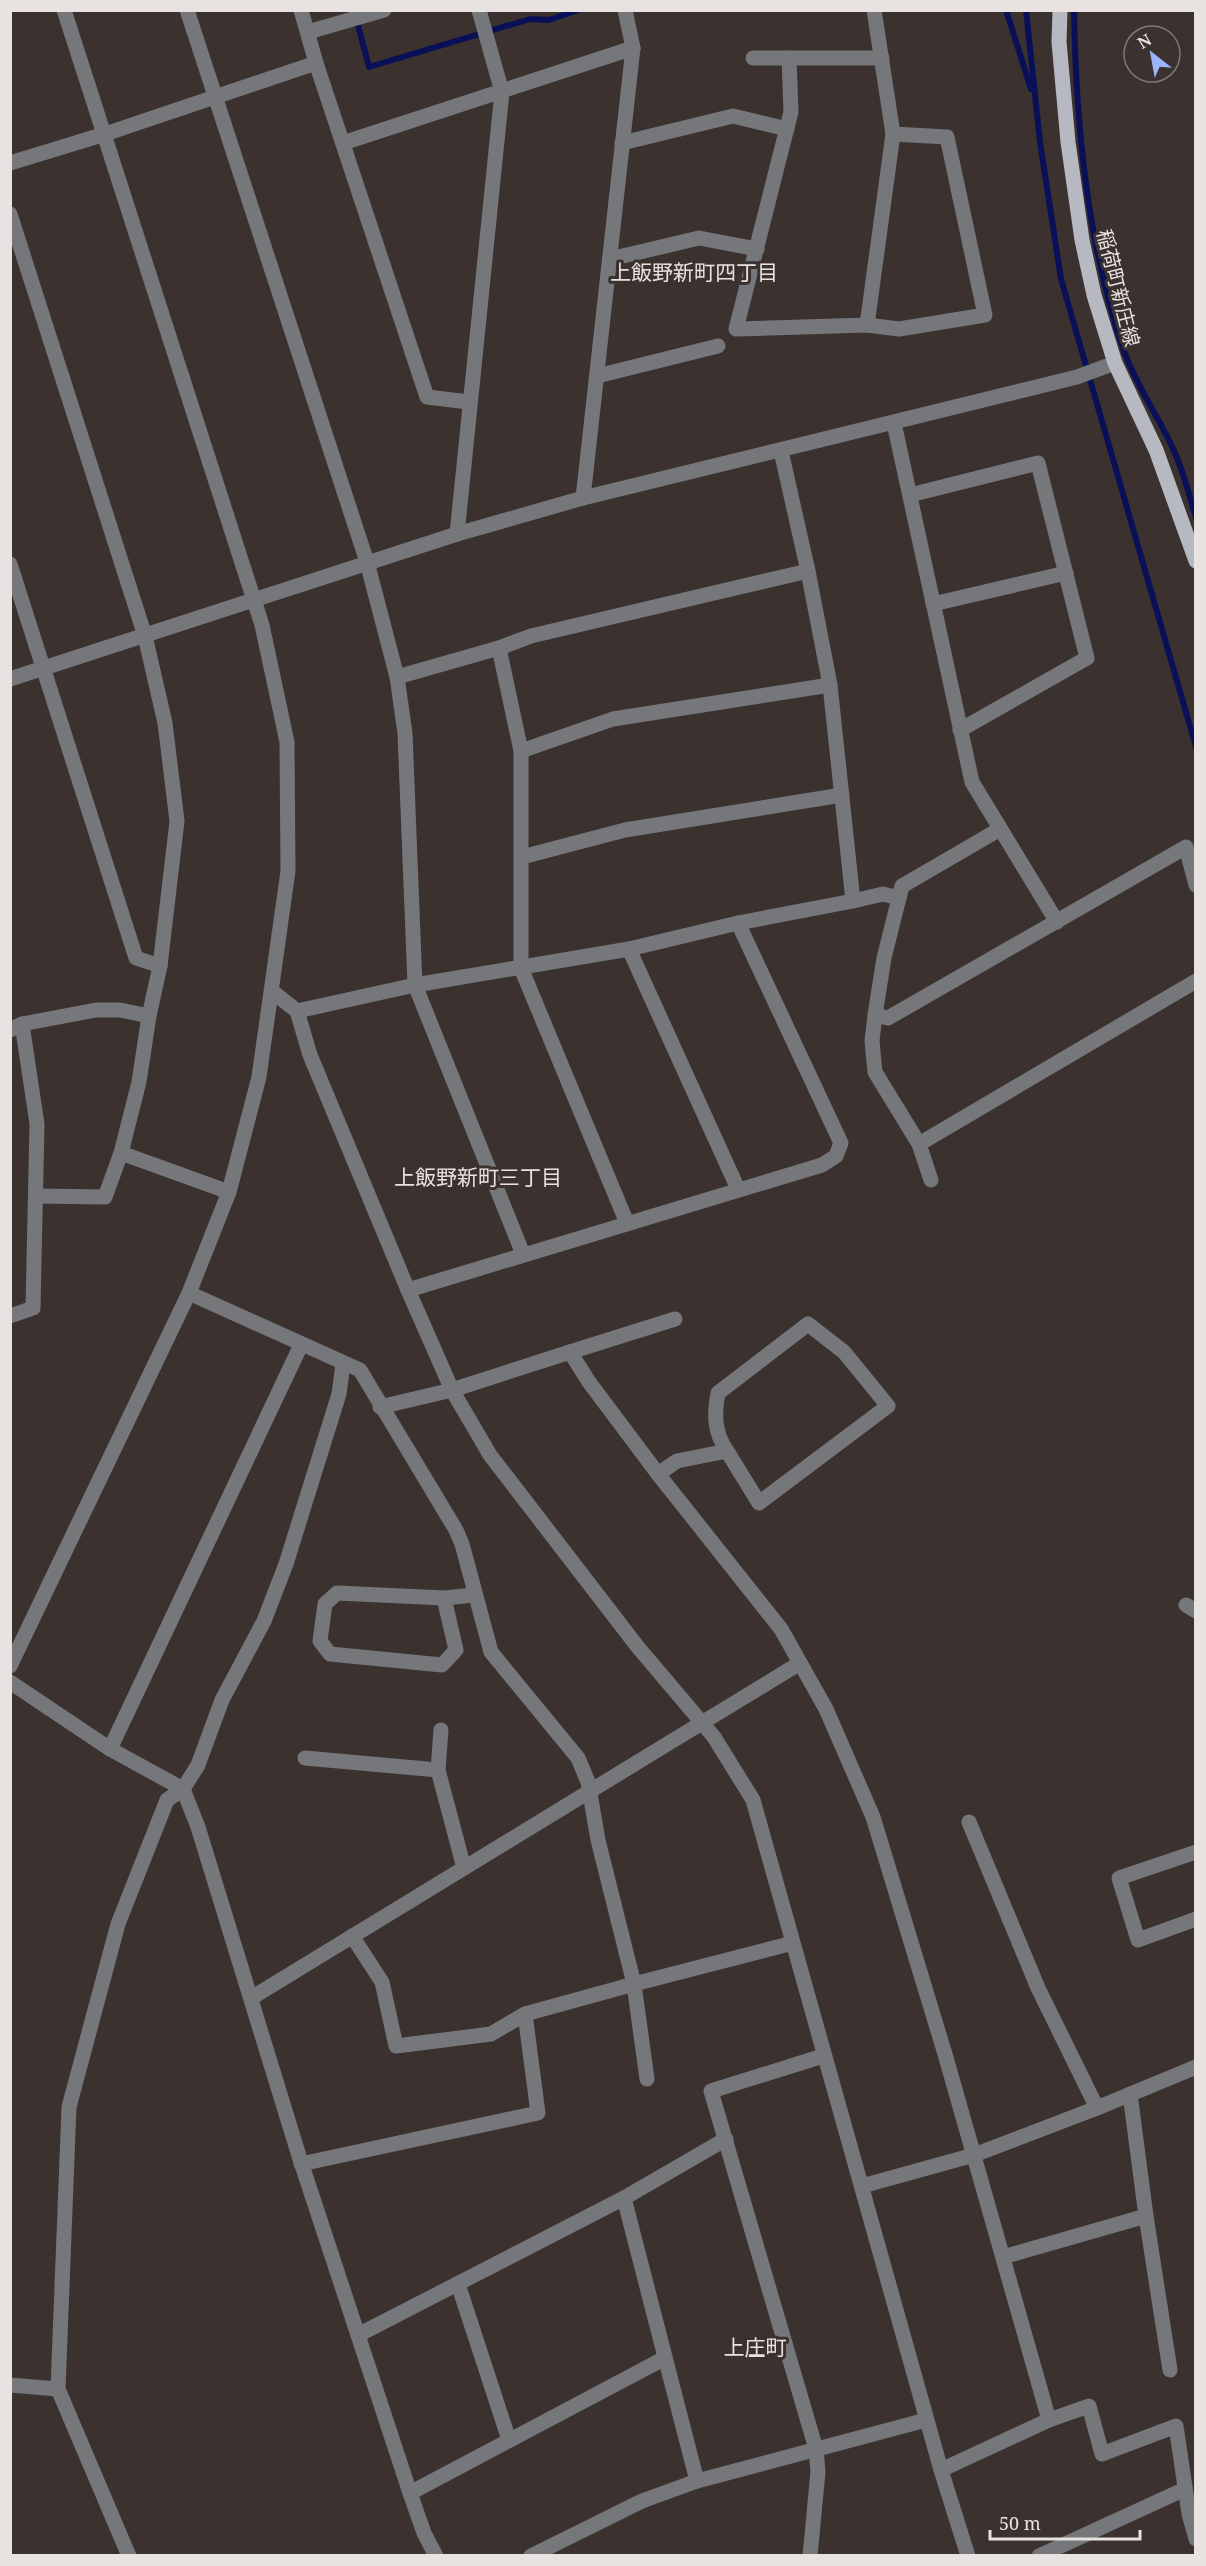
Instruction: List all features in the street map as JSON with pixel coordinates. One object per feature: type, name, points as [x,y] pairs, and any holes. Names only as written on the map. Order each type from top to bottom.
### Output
[{"type":"main road","name":"稲荷町新庄線","points":[[1060,10],[1059,42],[1068,142],[1082,240],[1094,295],[1115,363],[1156,450],[1196,561]]},
{"type":"street","points":[[10,1666],[189,1293],[229,1192],[259,1077],[273,992],[288,871],[287,742],[262,625],[64,10]]},
{"type":"street","points":[[187,10],[367,562],[397,677],[405,734],[415,985],[524,1254]]},
{"type":"street","points":[[301,10],[316,63],[427,398],[469,402]]},
{"type":"street","points":[[308,32],[384,10]]},
{"type":"street","points":[[457,534],[502,92],[479,10]]},
{"type":"street","points":[[583,498],[633,48],[625,10]]},
{"type":"street","points":[[867,325],[893,134],[874,10]]},
{"type":"street","points":[[344,143],[633,48]]},
{"type":"street","points":[[753,58],[882,58]]},
{"type":"street","points":[[789,58],[791,112],[736,329],[867,325],[899,328],[985,315],[947,137],[893,134]]},
{"type":"street","points":[[10,163],[105,134],[316,63]]},
{"type":"street","points":[[622,143],[733,116],[787,129]]},
{"type":"street","points":[[10,214],[145,636],[165,723],[177,821],[160,966],[149,1016],[139,1083],[121,1153],[105,1197],[36,1196]]},
{"type":"street","points":[[610,259],[699,238],[757,249]]},
{"type":"street","points":[[597,376],[718,346]]},
{"type":"street","points":[[10,679],[457,534],[583,498],[1077,377],[1115,363]]},
{"type":"street","points":[[894,423],[972,782],[1057,922]]},
{"type":"street","points":[[781,451],[808,571],[830,685],[853,901]]},
{"type":"street","points":[[910,495],[1038,463],[1088,658],[960,730]]},
{"type":"street","points":[[12,570],[136,958],[160,966]]},
{"type":"street","points":[[397,677],[499,648],[531,636],[808,571]]},
{"type":"street","points":[[933,604],[1066,573]]},
{"type":"street","points":[[499,648],[521,751],[521,968],[627,1223]]},
{"type":"street","points":[[521,751],[613,719],[830,685]]},
{"type":"street","points":[[522,857],[625,830],[842,795]]},
{"type":"street","points":[[931,1180],[918,1144],[875,1072],[872,1041],[884,958],[902,886],[1000,829]]},
{"type":"street","points":[[875,1015],[888,1018],[1186,847],[1196,885]]},
{"type":"street","points":[[297,1011],[415,985],[629,949],[738,923],[884,894],[899,898]]},
{"type":"street","points":[[408,1290],[822,1165],[836,1156],[841,1143],[738,923]]},
{"type":"street","points":[[629,949],[738,1189]]},
{"type":"street","points":[[918,1144],[1196,981]]},
{"type":"street","points":[[273,992],[297,1011],[310,1055],[408,1290],[452,1390],[490,1455],[637,1646],[714,1737],[753,1800],[926,2420],[968,2556]]},
{"type":"street","points":[[10,1316],[33,1308],[36,1196],[37,1124],[16,1027],[96,1010],[120,1010],[149,1016]]},
{"type":"street","points":[[121,1153],[229,1192]]},
{"type":"street","points":[[189,1293],[360,1370],[380,1407],[456,1530],[462,1544],[491,1652],[579,1758],[634,1984],[647,2079]]},
{"type":"street","points":[[380,1407],[452,1390],[675,1319]]},
{"type":"street","points":[[808,1324],[844,1352],[888,1406],[759,1503],[727,1451],[720,1441],[714,1418],[718,1393],[808,1324]]},
{"type":"street","points":[[110,1749],[301,1345]]},
{"type":"street","points":[[570,1352],[589,1382],[658,1474],[781,1629],[826,1709],[873,1817],[1004,2257],[1049,2420]]},
{"type":"street","points":[[129,2556],[58,2389],[69,2107],[118,1924],[167,1800],[183,1789],[198,1765],[222,1700],[264,1621],[339,1394],[343,1364]]},
{"type":"street","points":[[658,1474],[677,1461],[727,1451]]},
{"type":"street","points":[[444,1598],[456,1650],[442,1665],[330,1654],[320,1641],[325,1604],[337,1593],[444,1598],[474,1595]]},
{"type":"street","points":[[251,1998],[800,1663]]},
{"type":"street","points":[[10,1682],[110,1749],[183,1789],[198,1827],[301,2164],[410,2493],[424,2533],[436,2556]]},
{"type":"street","points":[[441,1730],[438,1770],[464,1868]]},
{"type":"street","points":[[305,1758],[438,1770]]},
{"type":"street","points":[[969,1822],[1038,1988],[1097,2109]]},
{"type":"street","points":[[1196,1852],[1119,1878],[1138,1940],[1196,1919]]},
{"type":"street","points":[[352,1936],[382,1982],[396,2046],[491,2034],[525,2014],[793,1943]]},
{"type":"street","points":[[301,2164],[538,2113],[525,2014]]},
{"type":"street","points":[[810,2556],[818,2472],[816,2449],[711,2091],[823,2056]]},
{"type":"street","points":[[862,2186],[974,2155],[1097,2109],[1196,2067]]},
{"type":"street","points":[[1130,2094],[1170,2370]]},
{"type":"street","points":[[358,2336],[624,2198],[726,2139]]},
{"type":"street","points":[[624,2198],[697,2481]]},
{"type":"street","points":[[1004,2257],[1146,2216]]},
{"type":"street","points":[[458,2284],[509,2440]]},
{"type":"street","points":[[410,2493],[665,2358]]},
{"type":"street","points":[[10,2385],[58,2389]]},
{"type":"street","points":[[941,2470],[1049,2420],[1089,2406],[1102,2454],[1176,2426],[1185,2489],[1196,2539]]},
{"type":"street","points":[[531,2556],[642,2501],[697,2481],[926,2420]]},
{"type":"street","points":[[1039,2556],[1185,2489]]},
{"type":"waterway","points":[[354,10],[369,67],[530,19],[549,20],[578,10]]},
{"type":"waterway","points":[[1006,10],[1031,89]]},
{"type":"waterway","points":[[1026,10],[1040,142],[1061,279],[1196,747]]},
{"type":"waterway","points":[[1074,10],[1077,96],[1086,183],[1092,226],[1111,310],[1135,377],[1175,453],[1196,518]]},
{"type":"district","name":"上飯野新町四丁目","points":[[694,273]]},
{"type":"district","name":"上飯野新町三丁目","points":[[478,1178]]},
{"type":"district","name":"上庄町","points":[[755,2348]]}]
